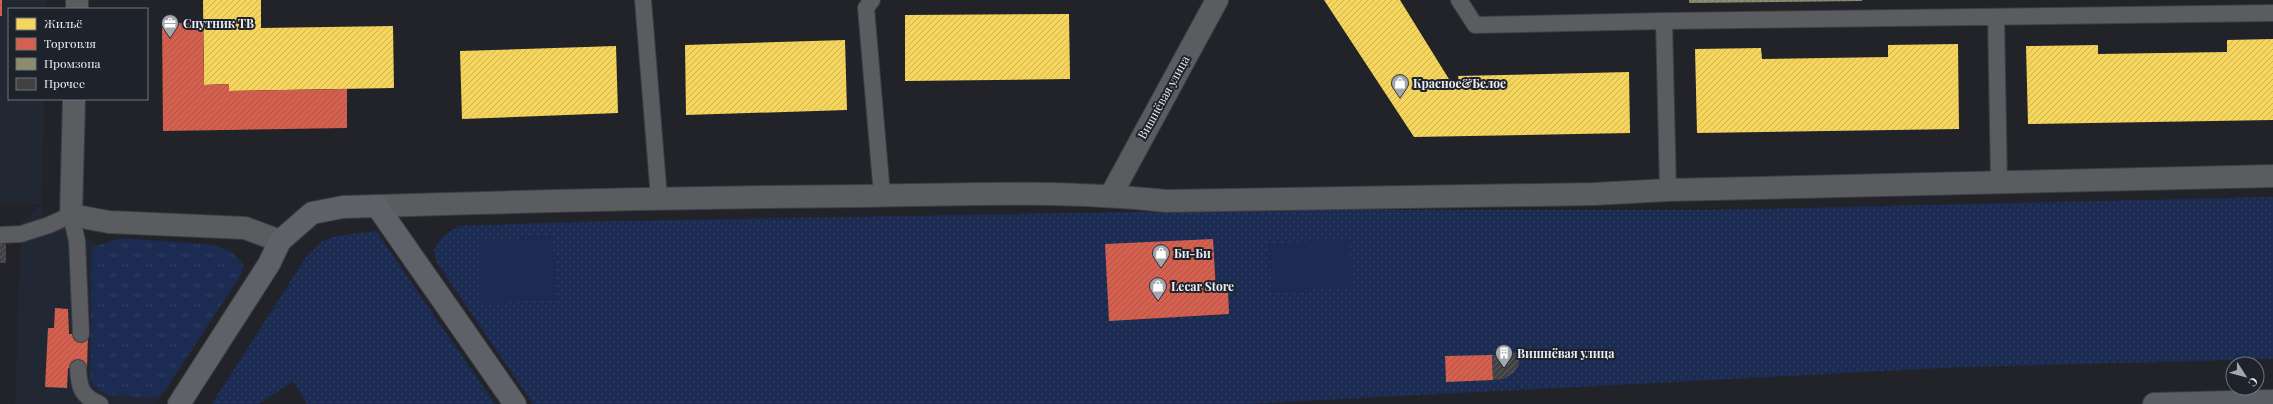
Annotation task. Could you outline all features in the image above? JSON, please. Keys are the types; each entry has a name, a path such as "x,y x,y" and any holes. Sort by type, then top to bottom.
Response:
{"main road":[{"path":"179,404 269,264 280,241 312,213 343,207 377,206 515,404"},
{"path":"2154,404 2273,401"}],"street":[{"name":"Вишнёвая улица","path":"1111,195 1217,0"},
{"path":"74,100 71,215 109,222 245,228 280,241"},
{"path":"377,206 659,198 882,195 1111,195 1166,201 1594,194 1668,190 2273,176"}],"lane":[{"path":"643,0 659,198"},
{"path":"872,0 866,8 882,195"},
{"path":"1459,0 1475,25 1996,17 2197,7 2273,13"},
{"path":"1996,17 1999,182"},
{"path":"1664,21 1668,190"},
{"path":"0,235 21,234 49,225 71,215 77,241 81,334"},
{"path":"78,368 79,386 87,397 100,404"}],"shaded area":[{"path":"0,0 46,0 46,8 8,8 8,100 44,100 42,214 99,245 92,250 89,368 153,398 165,391 156,404 15,404 21,223 41,204 0,204"}],"green space":[{"path":"2273,197 2273,359 2265,359 2265,356 2225,356 2225,360 1962,367 1248,404 533,404 437,263 434,250 443,236 459,226 572,222 1243,210 1713,210"},
{"path":"376,231 495,404 307,404 293,381 259,404 212,404 306,257 323,241 337,236"},
{"path":"553,236 557,299 482,303 479,241"},
{"path":"122,238 214,245 230,251 243,263 242,273 165,391 153,398 107,395 97,388 90,379 92,249 99,245"},
{"path":"1349,240 1351,288 1271,292 1269,244"}],"building: Жильё":[{"path":"203,0 261,0 261,28 393,26 394,88 229,91 229,84 204,85"},
{"path":"1324,0 1400,0 1452,84 1459,83 1458,76 1629,72 1630,133 1414,137"},
{"path":"1069,14 1070,79 905,81 905,15"},
{"path":"2273,39 2273,120 2028,124 2026,46 2098,45 2098,54 2227,52 2227,40"},
{"path":"845,40 847,110 686,115 685,45"},
{"path":"1958,44 1959,129 1697,133 1695,49 1761,48 1762,59 1888,57 1888,45"},
{"path":"616,46 618,113 462,119 460,51"}],"building: Торговля":[{"path":"0,0 2,0 2,16 0,16"},
{"path":"162,23 203,23 204,85 229,84 229,91 347,89 347,128 163,131"},
{"name":"Би-Би","path":"1213,239 1216,291 1228,291 1229,314 1109,321 1105,244"},
{"path":"55,308 68,309 69,334 88,335 87,368 68,368 67,388 45,387 48,328 54,328"},
{"path":"1492,355 1493,380 1446,382 1445,356"}],"building: Промзона":[{"path":"1689,0 1862,0 1862,1 1689,3"}],"building: Прочее":[{"path":"0,242 6,242 6,263 0,263"},
{"name":"Вишнёвая улица","path":"1520,352 1519,364 1514,373 1503,379 1493,380 1492,355"}],"place":[{"name":"Спутник ТВ","path":"170,38"},
{"name":"Красное&Белое","path":"1400,98"},
{"name":"Би-Би","path":"1161,268"},
{"name":"Lecar Store","path":"1158,301"},
{"name":"Вишнёвая улица","path":"1504,368"}]}
